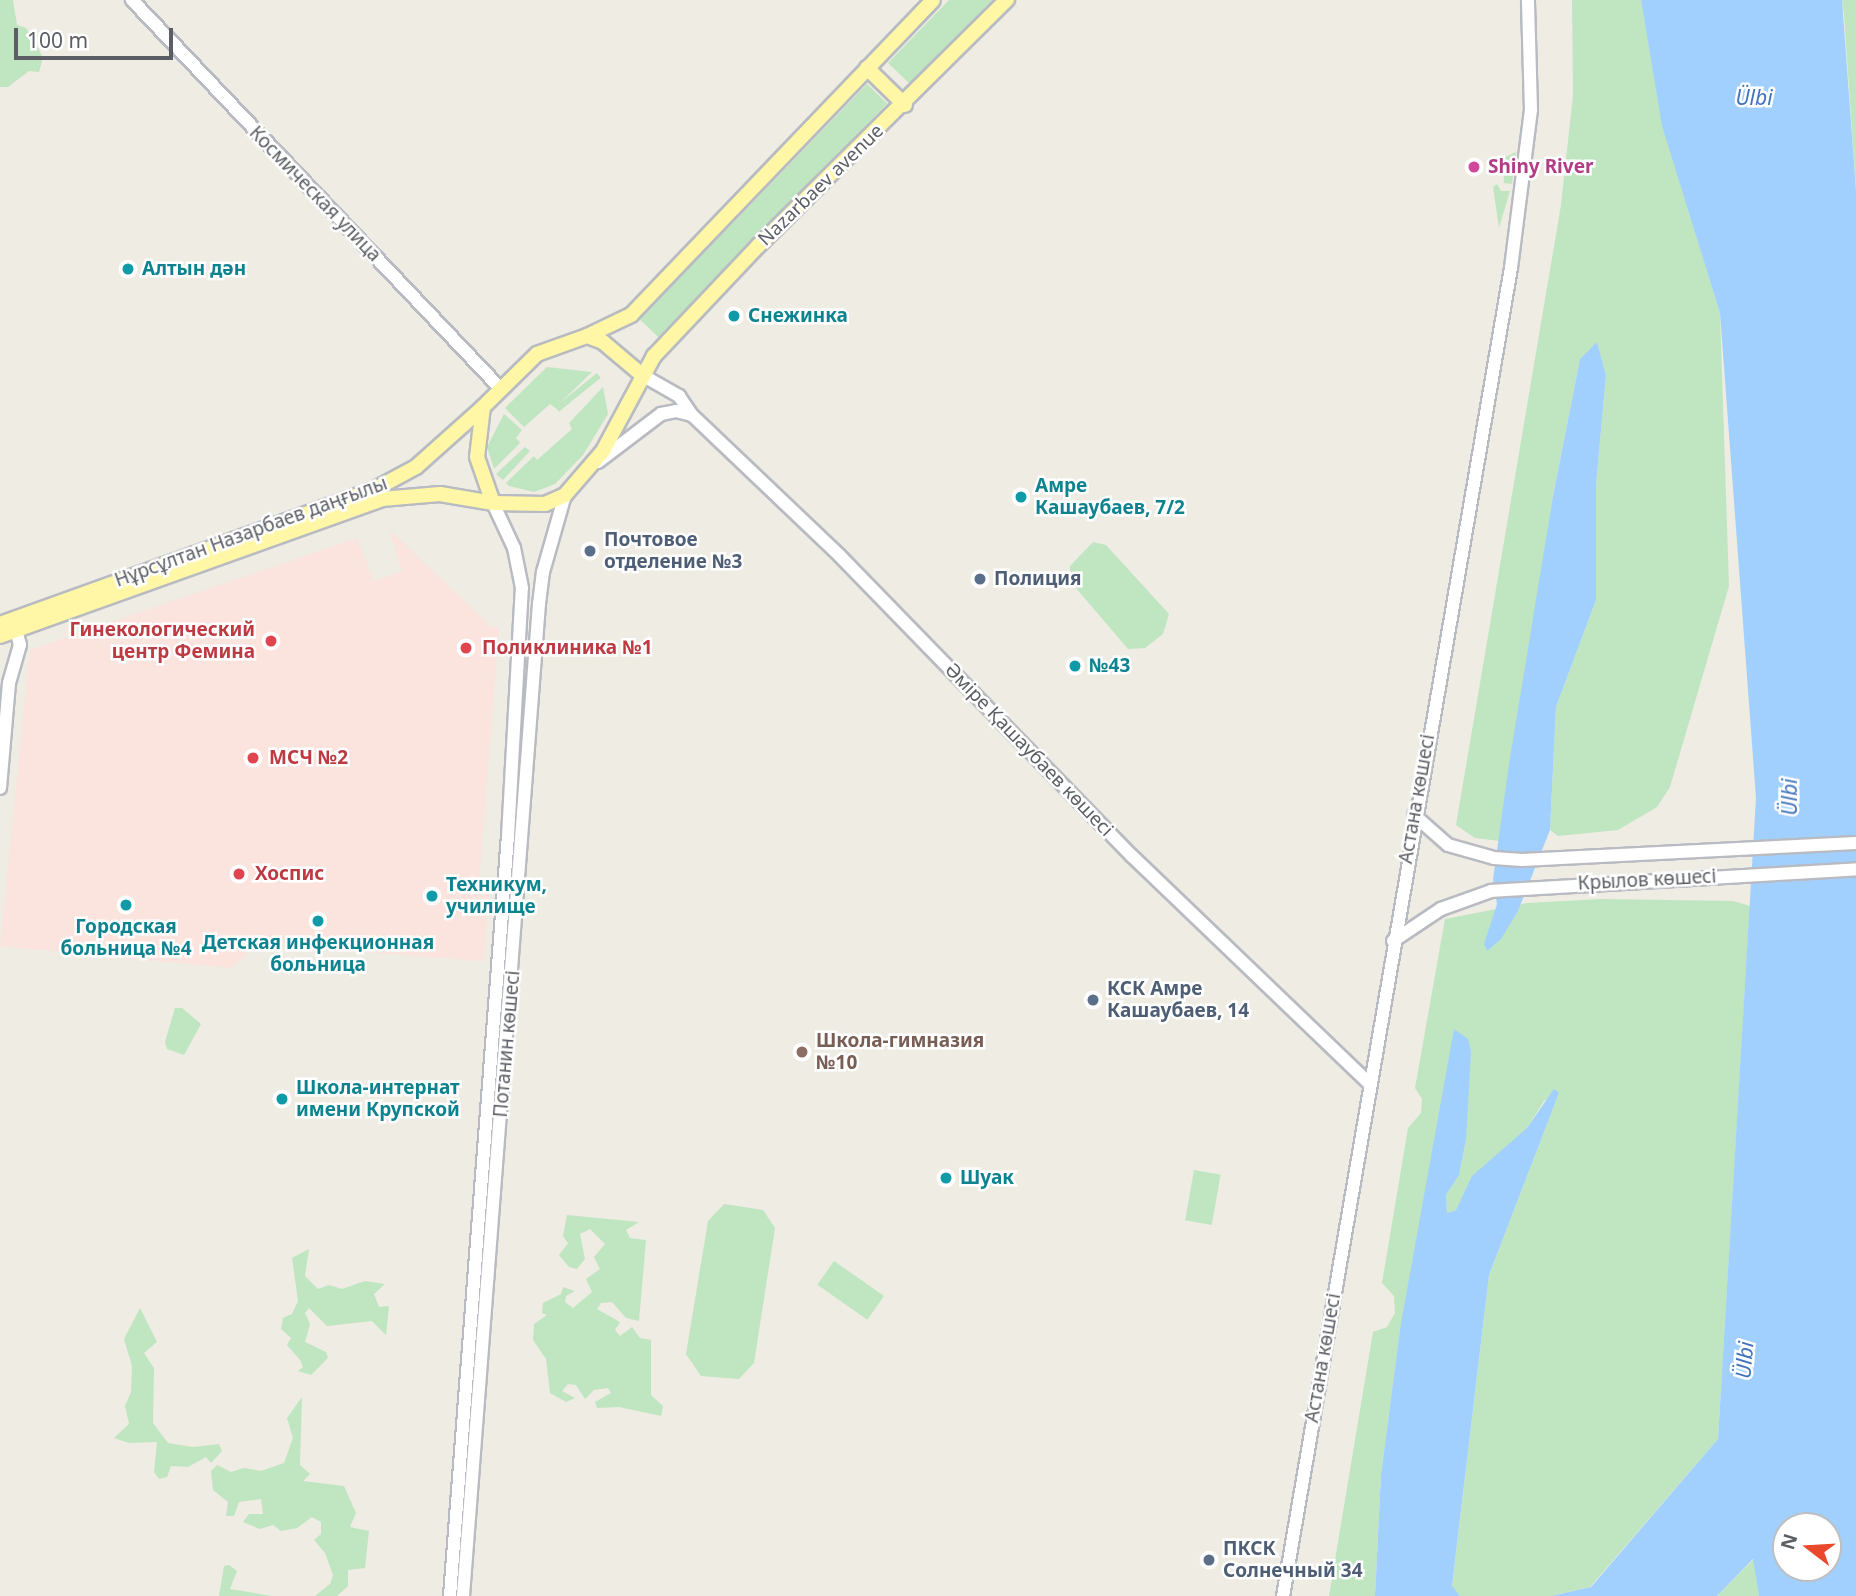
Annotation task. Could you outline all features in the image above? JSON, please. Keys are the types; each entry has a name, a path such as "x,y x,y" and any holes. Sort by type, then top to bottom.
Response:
{"main road":[{"name":"Космическая улица","path":"132,0 500,388"},
{"path":"587,336 631,315 933,0"},
{"name":"Nazarbaev avenue","path":"642,375 759,245 905,105 1007,0"},
{"name":"Астана көшесі","path":"1283,1596 1414,815 1511,268 1531,110 1528,0"},
{"path":"867,68 905,105"},
{"name":"Нұрсұлтан Назарбаев даңғылы","path":"0,632 377,488 416,467 537,354 587,336"},
{"path":"565,495 591,467 626,415 642,375 612,348 587,336"},
{"name":"Әміре Қашаубаев көшесі","path":"642,375 679,396 692,415 840,556 1132,856 1369,1083"},
{"path":"483,407 477,457 493,503"},
{"path":"591,467 660,414 676,411 692,415"},
{"name":"Нұрсұлтан Назарбаев даңғылы","path":"0,632 16,630 382,499 440,495 493,503 545,504 565,495"},
{"name":"Потанин көшесі","path":"463,1596 539,604 543,572 565,495"},
{"name":"Потанин көшесі","path":"450,1596 507,849 522,587 514,548 493,503"},
{"path":"0,788 9,683 20,645 16,630"},
{"name":"Крылов көшесі","path":"1414,815 1448,845 1493,858 1522,860 1856,842"},
{"name":"Крылов көшесі","path":"1393,941 1441,908 1491,891 1524,886 1856,869"}],"shaded area":[{"name":"МСЧ №2","path":"389,529 491,627 499,628 479,883 490,887 483,961 258,944 231,968 0,946 30,650 357,538 374,581 402,571"}],"green space":[{"path":"0,0 13,0 17,25 26,28 43,57 39,72 29,71 8,87 0,87"},
{"path":"949,0 993,0 911,85 888,63"},
{"path":"1572,0 1641,0 1663,126 1720,313 1729,586 1670,787 1657,807 1618,830 1558,836 1550,830 1556,707 1596,600 1596,485 1606,375 1597,343 1580,359 1553,496 1500,841 1475,838 1456,825 1561,205 1573,95"},
{"path":"1842,0 1856,0 1856,190 1844,15"},
{"path":"867,84 887,103 660,339 640,319"},
{"path":"1516,152 1512,184 1504,183 1503,158"},
{"path":"1497,184 1501,191 1510,191 1499,228 1493,187"},
{"path":"547,367 592,372 555,408 550,404 524,427 505,408"},
{"path":"597,373 601,378 559,412 555,407"},
{"path":"603,387 608,414 583,455 555,484 534,492 509,486 506,483 534,456 537,460 572,429 569,423"},
{"path":"504,414 522,430 516,438 520,443 494,469 487,447"},
{"path":"525,447 530,451 503,480 496,474"},
{"path":"1093,542 1106,545 1169,614 1163,634 1145,648 1128,649 1070,581 1070,566"},
{"path":"1601,899 1733,901 1750,906 1718,1439 1590,1587 1551,1596 1460,1596 1452,1587 1489,1275 1559,1093 1544,1101 1527,1128 1473,1176 1456,1210 1447,1213 1446,1195 1459,1175 1466,1140 1466,1098 1400,1329 1381,1475 1375,1596 1329,1596 1373,1332 1387,1327 1395,1313 1394,1296 1382,1283 1408,1128 1421,1113 1422,1099 1415,1088 1445,919 1527,903"},
{"path":"175,1008 182,1008 201,1024 184,1055 167,1049 165,1042"},
{"path":"1194,1170 1221,1175 1212,1225 1185,1220"},
{"path":"724,1204 763,1210 775,1228 754,1363 739,1379 701,1376 686,1354 708,1221"},
{"path":"567,1215 639,1222 626,1230 630,1238 646,1240 639,1321 626,1318 612,1302 601,1303 597,1309 620,1322 615,1330 620,1336 632,1327 640,1338 651,1340 651,1395 663,1406 661,1416 619,1407 597,1408 595,1402 611,1393 608,1388 594,1390 585,1399 576,1385 568,1384 562,1391 575,1398 566,1402 550,1393 546,1359 533,1340 534,1324 547,1315 542,1313 543,1303 561,1294 563,1287 575,1291 566,1296 565,1302 573,1308 592,1292 586,1279 600,1269 594,1257 605,1244 590,1229 580,1234 585,1259 577,1269 569,1267 559,1255 568,1243 563,1236"},
{"path":"309,1249 305,1276 318,1289 329,1285 342,1289 365,1281 385,1284 374,1294 379,1307 389,1306 386,1335 372,1321 327,1326 309,1308 305,1313 310,1324 305,1342 326,1352 328,1358 311,1375 298,1371 303,1367 287,1345 291,1338 281,1329 283,1318 292,1314 298,1301 292,1258"},
{"path":"834,1261 884,1296 867,1320 817,1285"},
{"path":"140,1308 157,1342 144,1353 154,1368 153,1423 168,1443 193,1447 219,1444 222,1451 211,1463 206,1457 188,1467 171,1466 167,1477 159,1479 154,1472 157,1442 129,1443 114,1438 129,1424 125,1406 131,1392 132,1366 124,1339"},
{"path":"302,1397 300,1465 310,1474 303,1481 344,1486 356,1513 350,1527 369,1531 365,1568 348,1570 348,1586 337,1596 315,1596 330,1584 333,1575 325,1553 314,1540 321,1534 321,1522 312,1517 297,1528 281,1531 273,1525 260,1529 243,1522 249,1514 263,1514 261,1499 239,1502 234,1516 226,1516 228,1502 213,1490 211,1471 217,1465 231,1472 244,1468 261,1471 284,1463 293,1438 287,1418"},
{"path":"1754,1559 1759,1596 1717,1596"},
{"path":"229,1565 237,1571 230,1589 272,1596 219,1596 224,1566"}],"water":[{"name":"Ülbi","path":"1641,0 1842,0 1856,191 1856,1596 1759,1596 1753,1559 1717,1596 1551,1596 1591,1587 1718,1439 1756,798 1720,313 1662,126"},
{"path":"1597,342 1606,375 1596,485 1596,600 1556,707 1550,830 1518,911 1501,939 1487,951 1484,944 1497,904 1493,879 1509,764 1553,496 1580,359"},
{"path":"1454,1029 1468,1039 1471,1052 1466,1140 1459,1175 1446,1195 1447,1213 1456,1210 1472,1176 1527,1128 1554,1089 1559,1093 1489,1275 1452,1586 1460,1596 1375,1596 1381,1475 1400,1329"}],"place":[{"name":"Shiny River","path":"1474,167"},
{"name":"Алтын дән","path":"128,269"},
{"name":"Снежинка","path":"734,316"},
{"name":"Амре Кашаубаев, 7/2","path":"1021,497"},
{"name":"Почтовое отделение №3","path":"590,551"},
{"name":"Полиция","path":"980,579"},
{"name":"Гинекологический центр Фемина","path":"271,641"},
{"name":"Поликлиника №1","path":"466,648"},
{"name":"№43","path":"1075,666"},
{"name":"МСЧ №2","path":"253,758"},
{"name":"Хоспис","path":"239,874"},
{"name":"Техникум, училище","path":"432,896"},
{"name":"Городская больница №4","path":"126,905"},
{"name":"Детская инфекционная больница","path":"318,921"},
{"name":"КСК Амре Кашаубаев, 14","path":"1093,1000"},
{"name":"Школа-гимназия №10","path":"802,1052"},
{"name":"Школа-интернат имени Крупской","path":"282,1099"},
{"name":"Шуак","path":"946,1178"},
{"name":"ПКСК Солнечный 34","path":"1209,1560"}]}
